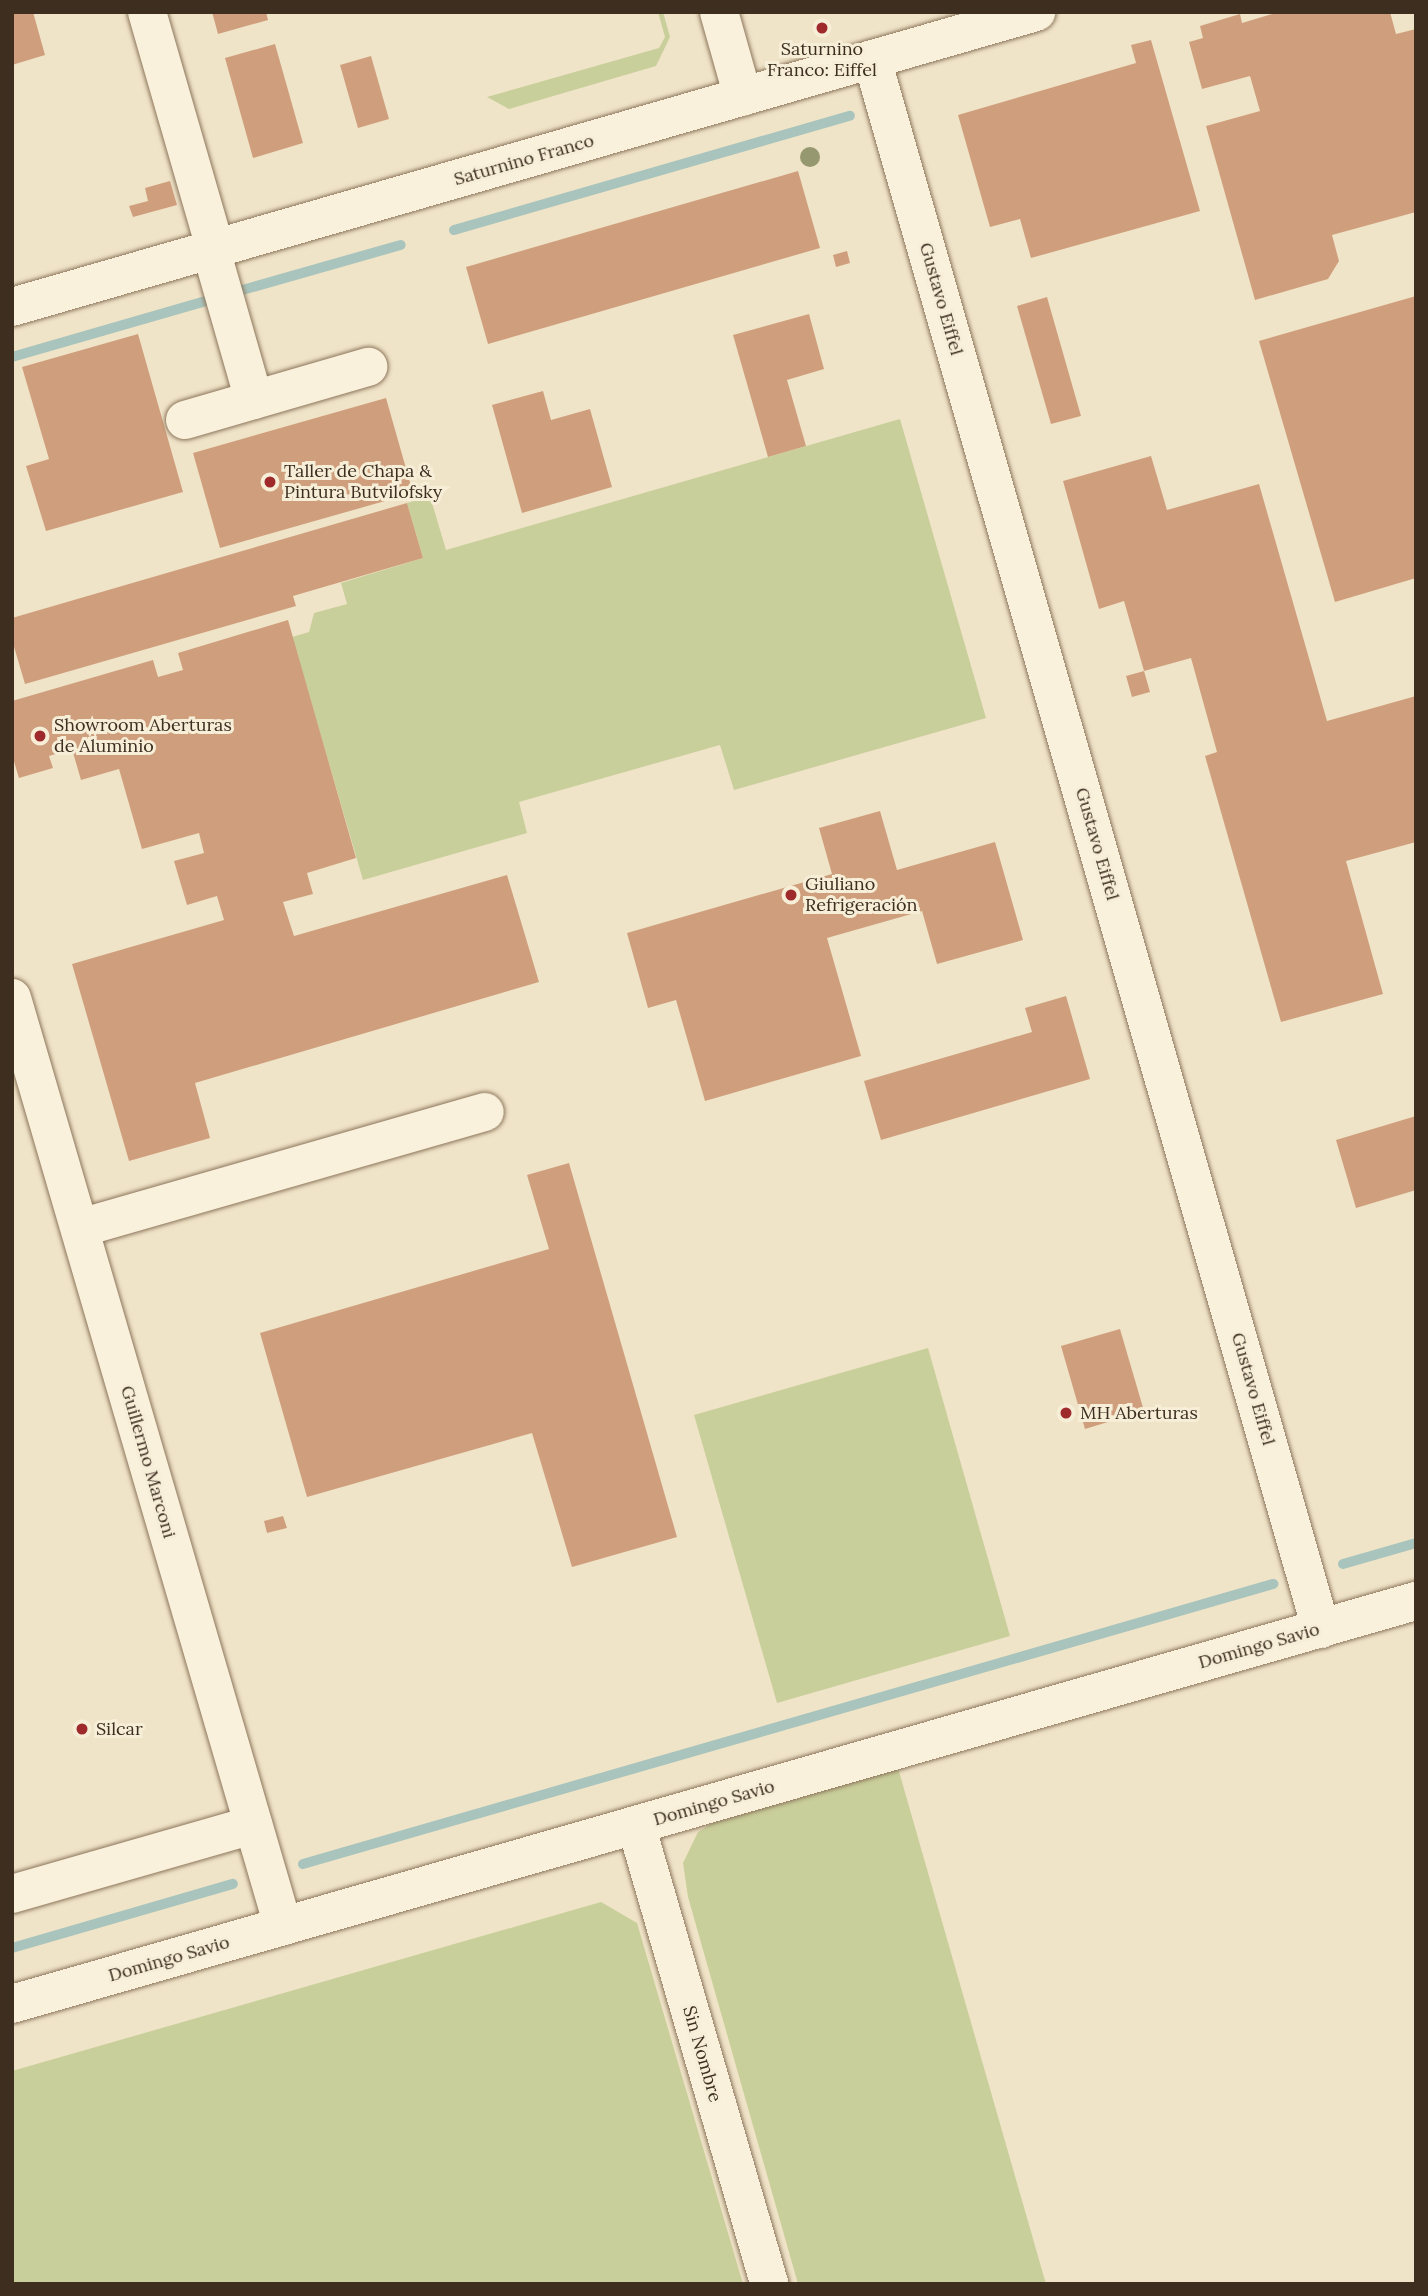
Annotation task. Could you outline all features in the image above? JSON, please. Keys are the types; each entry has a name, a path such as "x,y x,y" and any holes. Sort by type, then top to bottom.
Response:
{"street":[{"path":"147,12 254,400"},
{"path":"719,12 743,97"},
{"name":"Saturnino Franco","path":"12,307 1036,12"},
{"name":"Gustavo Eiffel","path":"872,59 1321,1629"},
{"path":"185,420 369,367"},
{"name":"Guillermo Marconi","path":"12,998 283,1926"},
{"path":"79,1228 485,1112"},
{"name":"Domingo Savio","path":"12,2004 1416,1601"},
{"path":"12,1894 253,1825"},
{"name":"Sin Nombre","path":"636,1825 769,2284"}],"green space":[{"path":"658,12 663,12 670,37 656,66 509,109 487,97 659,48 665,37"},
{"path":"900,419 986,718 734,790 720,745 519,802 527,833 363,880 292,637 309,632 314,613 347,604 341,583 423,558 407,503 430,496 446,550"},
{"path":"928,1348 1010,1636 777,1703 694,1415"},
{"path":"898,1768 1046,2284 798,2284 688,1897 683,1863 698,1832 714,1822"},
{"path":"601,1902 637,1923 743,2284 12,2284 12,2071"}],"building":[{"path":"12,12 33,12 45,55 12,65"},
{"path":"212,12 266,12 268,20 218,34"},
{"path":"1279,12 1390,12 1396,34 1416,29 1416,212 1332,235 1339,261 1328,279 1255,300 1206,126 1260,111 1250,76 1202,89 1189,42 1203,38 1200,26 1240,14 1242,23"},
{"path":"1151,40 1200,211 1031,258 1020,219 990,227 958,115 1136,63 1131,45"},
{"path":"275,44 303,143 253,158 225,58"},
{"path":"371,56 389,119 358,128 340,65"},
{"path":"798,171 820,248 488,344 466,267"},
{"path":"170,181 177,205 133,217 129,206 148,201 145,188"},
{"path":"847,251 850,263 836,267 833,255"},
{"path":"1416,296 1416,578 1335,602 1259,341"},
{"path":"1047,297 1081,416 1051,424 1017,306"},
{"path":"809,314 824,369 787,380 806,446 768,457 733,335"},
{"path":"138,334 183,492 46,531 26,466 49,459 22,367"},
{"path":"543,391 551,420 590,409 612,487 522,513 492,405"},
{"name":"Taller de Chapa & Pintura Butvilofsky","path":"386,398 413,493 220,548 193,453"},
{"path":"1151,456 1167,510 1259,484 1327,721 1416,696 1416,842 1346,861 1383,994 1281,1022 1205,756 1217,752 1191,658 1144,671 1124,601 1099,609 1063,481"},
{"path":"407,503 423,558 293,596 296,606 25,684 12,640 12,618"},
{"path":"288,620 356,858 307,873 313,894 283,902 294,936 507,875 539,982 195,1083 210,1138 129,1161 72,964 224,920 217,896 187,905 174,861 204,853 199,833 142,849 119,769 81,780 72,749 49,756 53,768 19,778 12,755 12,701 153,660 158,677 183,670 178,653"},
{"path":"1144,671 1150,692 1132,697 1126,676"},
{"path":"880,811 897,870 995,842 1023,940 937,964 922,911 827,938 861,1056 705,1101 676,1000 648,1008 627,933 832,874 819,828"},
{"path":"1066,996 1090,1079 881,1140 864,1081 1032,1032 1025,1008"},
{"path":"1416,1116 1416,1190 1356,1208 1336,1140"},
{"path":"569,1163 677,1537 572,1567 532,1433 307,1497 260,1333 549,1249 527,1175"},
{"path":"1120,1329 1144,1411 1085,1429 1061,1346"},
{"path":"283,1516 287,1528 267,1533 264,1521"}],"waterway":[{"path":"454,230 850,116"},
{"path":"239,291 401,245"},
{"path":"12,357 209,300"},
{"path":"1343,1564 1416,1543"},
{"path":"303,1864 1273,1584"},
{"path":"12,1948 233,1884"}],"place":[{"name":"Saturnino Franco: Eiffel","path":"822,28"},
{"name":"Taller de Chapa & Pintura Butvilofsky","path":"270,482"},
{"name":"Showroom Aberturas de Aluminio","path":"40,736"},
{"name":"Giuliano Refrigeración","path":"791,895"},
{"name":"MH Aberturas","path":"1066,1413"},
{"name":"Silcar","path":"82,1729"}]}
